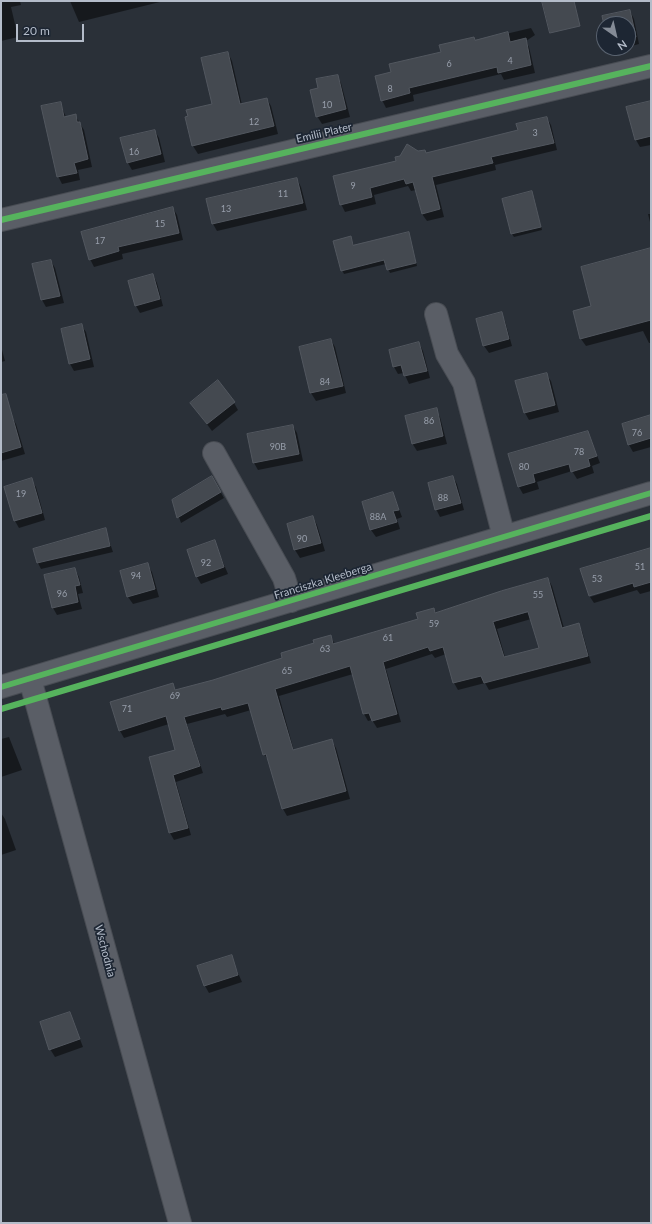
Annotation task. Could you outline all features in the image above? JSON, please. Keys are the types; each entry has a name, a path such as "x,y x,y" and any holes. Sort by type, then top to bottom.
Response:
{"street":[{"name":"Emilii Plater","path":"1,220 651,66"},
{"path":"436,314 447,354 464,383 504,537"},
{"path":"214,453 284,578 291,601"},
{"name":"Franciszka Kleeberga","path":"2,683 30,679 651,493"},
{"name":"Wschodnia","path":"30,679 180,1223"}],"building":[{"path":"542,1 574,1 580,26 550,33"},
{"path":"630,10 631,16 602,16"},
{"path":"508,32 510,42 526,38 531,65 498,73 497,67 409,88 410,93 381,101 375,76 391,72 389,64 441,52 439,45 474,37 475,40"},
{"path":"228,52 240,104 267,98 274,126 192,146 185,117 188,116 186,110 212,104 201,58"},
{"path":"338,75 346,109 316,117 310,90 318,88 316,79"},
{"path":"651,101 651,136 635,140 626,107"},
{"path":"61,102 64,117 76,114 77,122 80,122 88,159 74,163 77,173 57,177 41,106"},
{"path":"547,117 554,143 491,157 493,163 432,177 440,209 422,214 413,182 406,184 404,179 370,188 372,197 340,205 333,176 396,161 395,157 400,156 407,144 418,151 425,150 426,153 518,130 516,124"},
{"path":"155,130 161,154 127,163 120,138"},
{"path":"297,178 303,203 212,224 206,199"},
{"path":"532,191 541,227 511,234 502,199"},
{"path":"173,207 179,233 118,247 119,251 89,260 81,232"},
{"path":"409,232 416,263 387,270 384,260 341,271 333,241 351,236 353,245"},
{"path":"651,248 651,320 580,339 573,311 591,306 581,267"},
{"path":"51,260 60,296 41,300 32,264"},
{"path":"153,274 160,299 135,306 128,281"},
{"path":"502,312 509,339 483,346 476,319"},
{"path":"82,324 90,359 69,364 61,329"},
{"path":"331,339 343,386 310,393 299,347"},
{"path":"419,342 427,371 404,376 401,365 393,367 389,350"},
{"path":"547,373 555,405 524,413 515,381"},
{"path":"218,380 235,402 207,424 190,403"},
{"path":"6,394 21,447 1,453 1,395"},
{"path":"437,408 443,436 412,444 405,416"},
{"path":"651,415 651,438 628,445 622,424"},
{"path":"293,425 299,454 253,463 247,434"},
{"path":"588,431 597,456 588,459 590,466 571,472 569,464 533,474 535,482 518,487 508,454"},
{"path":"212,476 221,492 177,518 172,500"},
{"path":"453,476 461,503 435,510 428,483"},
{"path":"32,478 42,513 14,521 4,487"},
{"path":"393,492 399,510 393,511 397,522 370,530 362,502"},
{"path":"313,516 321,543 294,550 287,524"},
{"path":"106,528 110,546 37,563 33,549"},
{"path":"215,540 224,567 196,577 187,550"},
{"path":"651,548 651,582 634,587 633,583 589,596 580,569"},
{"path":"148,563 155,589 127,597 120,571"},
{"path":"75,568 80,585 75,586 78,602 52,608 44,575"},
{"path":"548,578 562,628 579,623 588,656 484,683 481,676 453,683 443,647 430,651 428,647 383,662 397,714 372,721 369,713 363,714 350,666 275,689 293,750 332,739 346,791 282,809 266,754 263,755 248,703 222,710 221,707 184,717 200,766 173,775 188,828 169,833 149,757 175,750 166,716 119,731 110,702 173,683 175,690 213,680 282,658 281,653 314,643 313,640 331,635 333,644 418,619 416,613 434,608 435,613 501,591","holes":["528,612 539,648 504,657 493,622"]},
{"path":"232,955 238,975 204,986 197,966"},
{"path":"70,1012 80,1039 49,1050 40,1022"}],"cycle path":[{"path":"1,220 651,66"},
{"path":"1,687 651,493"},
{"path":"1,709 651,516"}]}
